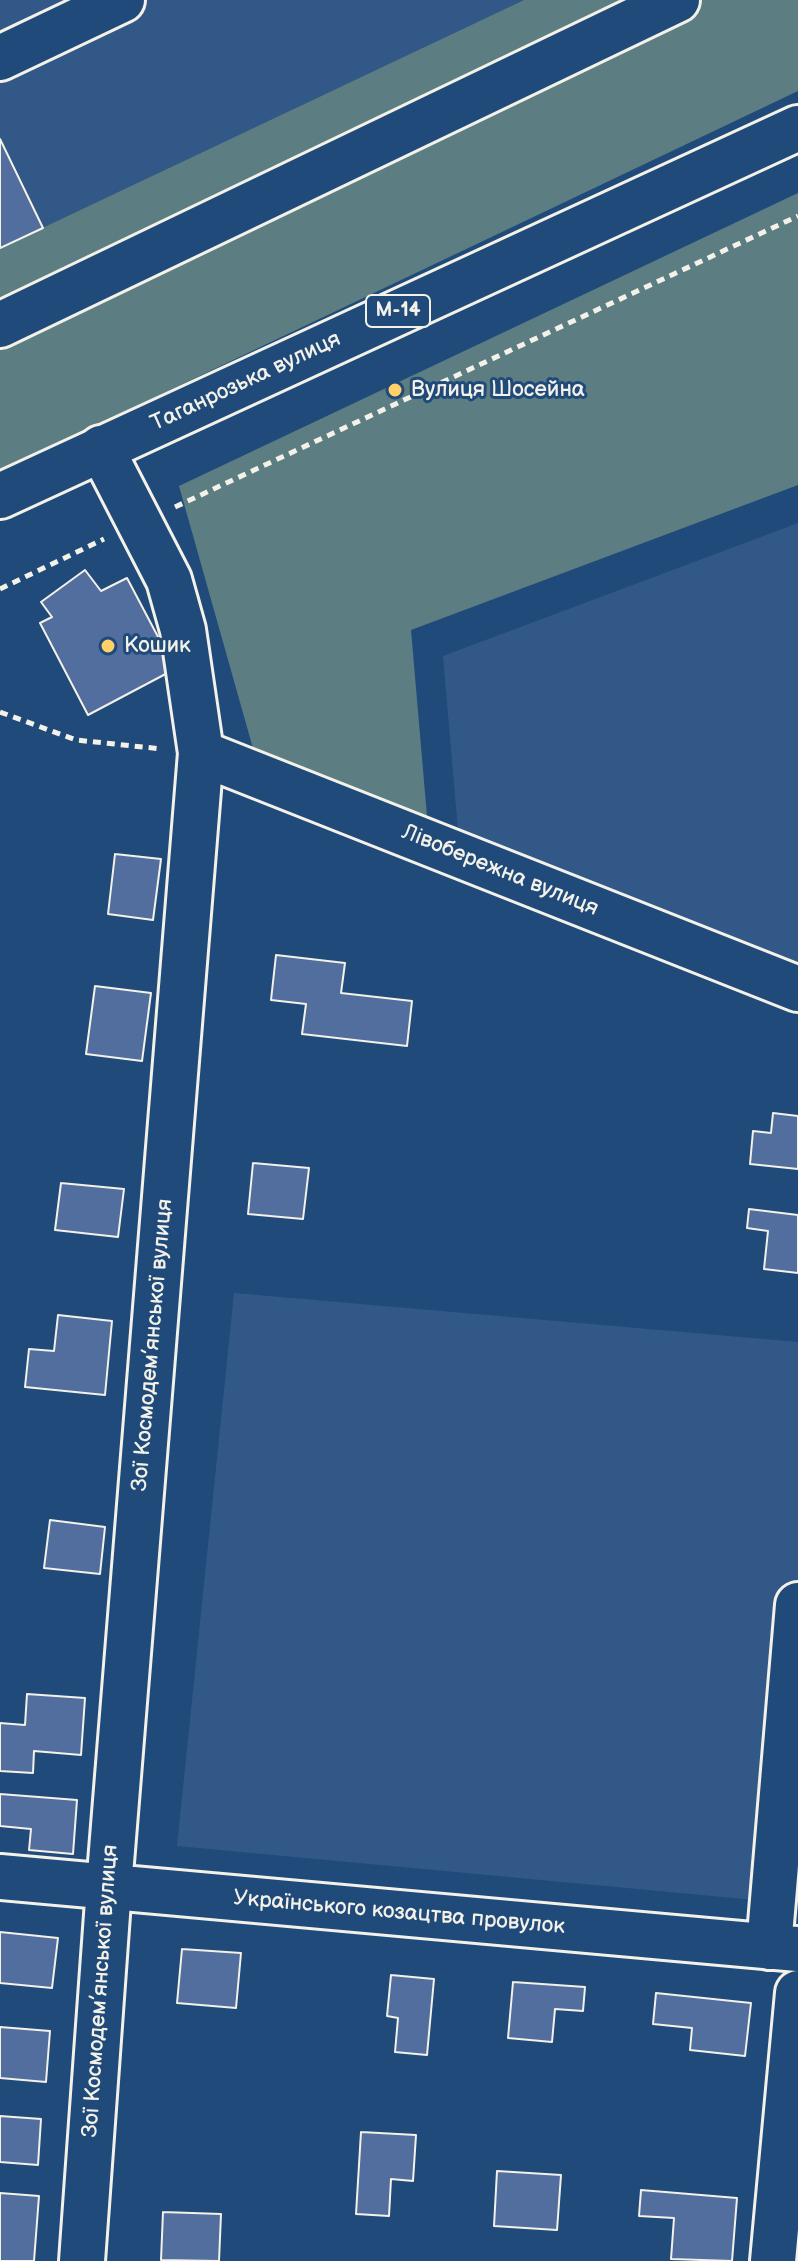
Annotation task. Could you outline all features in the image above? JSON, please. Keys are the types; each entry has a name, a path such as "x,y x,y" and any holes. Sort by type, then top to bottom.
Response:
{"main road":[{"path":"0,58 122,0"},
{"path":"0,325 677,0"},
{"name":"Таганрозька вулиця","path":"0,496 798,128"},
{"name":"Зої Космодем’янської вулиця","path":"82,2261 109,1887 201,753 183,630 169,580 101,448"},
{"name":"Лівобережна вулиця","path":"201,753 798,989"},
{"path":"784,1948 798,1605"},
{"name":"Українського козацтва провулок","path":"0,1877 784,1948"},
{"path":"773,2261 798,1993"}],"path":[{"path":"0,589 798,216"},
{"path":"0,712 76,740 201,753"}],"shaded area":[{"path":"0,0 524,0 0,248"},
{"path":"798,523 798,978 459,842 443,656"},
{"path":"234,1293 798,1342 798,1904 177,1846"}],"green space":[{"path":"524,0 798,0 798,91 0,471 0,248"},
{"path":"798,193 798,485 411,630 428,828 256,759 179,486"}],"building":[{"path":"0,139 43,228 0,248"},
{"path":"85,570 101,591 127,578 175,669 88,715 40,623 52,617 41,602"},
{"path":"115,854 161,859 153,920 108,914"},
{"path":"276,955 345,963 341,993 412,1001 407,1046 302,1034 306,1004 271,1000"},
{"path":"95,986 151,993 142,1061 86,1054"},
{"path":"773,1113 798,1116 798,1169 750,1164 753,1131 771,1133"},
{"path":"253,1163 309,1168 303,1219 248,1214"},
{"path":"61,1183 124,1189 118,1237 55,1230"},
{"path":"749,1209 798,1215 798,1273 764,1269 768,1231 747,1228"},
{"path":"58,1315 112,1321 105,1395 25,1387 29,1349 54,1351"},
{"path":"50,1520 105,1527 100,1574 44,1568"},
{"path":"27,1694 85,1698 81,1755 34,1751 33,1773 0,1771 0,1723 25,1725"},
{"path":"0,1794 77,1800 73,1854 29,1850 31,1829 0,1826"},
{"path":"0,1932 58,1938 52,1988 0,1983"},
{"path":"182,1949 241,1953 236,2008 177,2003"},
{"path":"391,1975 434,1979 427,2055 395,2052 398,2018 387,2016"},
{"path":"513,1982 585,1987 583,2011 555,2009 552,2042 508,2038"},
{"path":"656,1993 751,2003 745,2056 690,2050 692,2028 653,2024"},
{"path":"0,2027 50,2031 46,2082 0,2078"},
{"path":"0,2116 41,2119 38,2165 0,2162"},
{"path":"361,2132 416,2135 413,2181 391,2179 389,2216 356,2214"},
{"path":"497,2171 561,2175 557,2230 494,2226"},
{"path":"641,2190 737,2198 732,2261 671,2259 674,2218 639,2216"},
{"path":"0,2193 39,2196 34,2261 0,2261"},
{"path":"163,2212 221,2214 219,2261 161,2260"}],"place":[{"name":"Вулиця Шосейна","path":"395,390"},
{"name":"Кошик","path":"108,646"}]}
